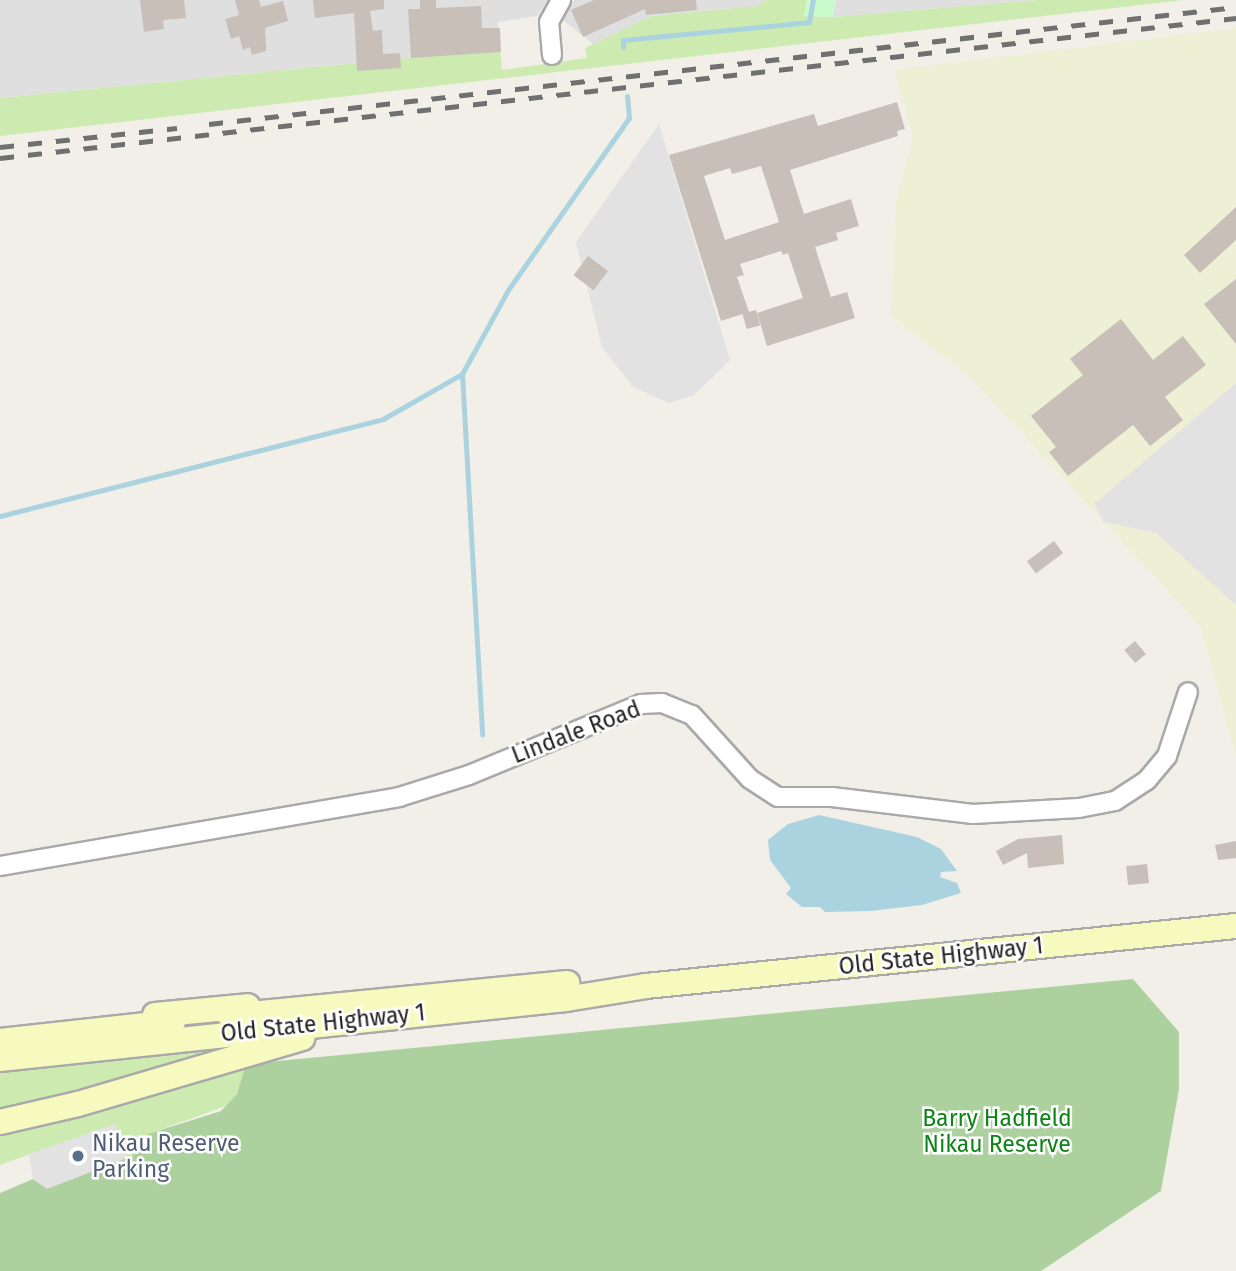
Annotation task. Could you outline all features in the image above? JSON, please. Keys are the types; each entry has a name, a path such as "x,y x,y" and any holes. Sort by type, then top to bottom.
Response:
{"main road":[{"name":"Old State Highway 1","path":"0,1059 419,1014 646,986 1236,926"},
{"name":"Old State Highway 1","path":"0,1041 381,998 557,983 646,986"},
{"path":"0,1031 317,999 381,998"},
{"path":"0,1122 78,1104 260,1048 419,1014"}],"street":[{"path":"552,55 549,22 561,0"},
{"name":"Lindale Road","path":"0,866 400,797 469,775 641,704 662,704 692,715 750,779 778,797 832,797 973,814 1079,808 1115,801 1147,780 1167,756 1188,692"}],"shaded area":[{"path":"0,0 548,0 537,16 498,22 500,49 0,98"},
{"path":"574,0 767,0 757,6 651,16 593,44 563,20"},
{"path":"836,0 1037,0 833,17"},
{"path":"659,124 730,360 694,395 669,403 633,387 602,347 576,242"},
{"path":"1236,383 1236,605 1156,533 1104,522 1094,504"},
{"name":"Nikau Reserve Parking","path":"115,1124 127,1158 47,1189 33,1179 29,1154"}],"green space":[{"path":"767,0 807,0 804,16 833,17 1037,0 1184,0 0,136 0,98 500,49 502,70 587,58 585,48 651,16 757,6"},
{"path":"807,0 836,0 833,17 804,16"},
{"path":"1236,28 1236,757 1201,627 969,376 891,316 896,201 913,136 894,70"},
{"name":"Barry Hadfield Nikau Reserve","path":"1133,979 1179,1032 1179,1089 1161,1191 1041,1271 0,1271 0,1193 33,1179 47,1188 138,1153 148,1134 221,1111 237,1094 246,1064"},
{"path":"239,1042 239,1048 0,1114 0,1071"},
{"path":"246,1064 240,1088 229,1105 148,1134 139,1153 127,1158 115,1124 0,1165 0,1131"}],"water":[{"path":"819,815 917,837 941,849 957,871 941,872 940,877 957,883 961,893 922,905 871,911 825,912 820,907 802,907 786,894 791,888 770,860 768,840 788,824"}],"building":[{"path":"140,0 184,0 186,18 163,20 164,29 144,32"},
{"path":"235,0 259,0 261,7 283,1 288,21 265,28 266,51 252,55 250,47 243,50 239,36 231,39 225,19 239,15"},
{"path":"313,0 384,0 384,9 370,11 373,31 382,30 383,54 400,53 401,68 357,71 354,13 315,18"},
{"path":"420,0 436,0 436,8 481,6 482,28 500,28 501,52 411,58 408,9 420,9"},
{"path":"594,0 696,0 697,10 646,15 645,9 583,37 571,10"},
{"path":"897,102 905,129 897,131 898,136 790,170 804,214 851,199 859,226 836,233 838,240 815,247 831,297 847,292 855,318 767,346 757,313 803,298 788,253 783,255 781,251 740,264 744,275 737,277 749,312 721,321 669,155 814,114 818,126","holes":["761,166 779,222 725,240 704,176 730,168 732,174"]},
{"path":"1236,207 1236,240 1200,273 1184,255"},
{"path":"588,256 608,271 594,290 574,275"},
{"path":"1236,279 1236,344 1204,304"},
{"path":"756,310 760,325 747,329 742,314"},
{"path":"1121,319 1153,360 1183,336 1206,365 1165,397 1183,420 1150,446 1133,425 1068,476 1049,452 1056,447 1031,416 1083,375 1070,359"},
{"path":"1054,541 1063,553 1036,573 1027,561"},
{"path":"1135,641 1146,654 1135,663 1124,650"},
{"path":"1062,835 1064,864 1028,868 1027,853 1003,865 996,851 1018,839"},
{"path":"1236,841 1236,858 1218,860 1215,845"},
{"path":"1147,864 1149,883 1128,885 1126,866"}],"waterway":[{"path":"623,47 623,40 809,22 813,0"},
{"path":"0,516 383,419 462,374 508,290 629,118 627,96"},
{"path":"462,374 482,734"}],"railway":[{"path":"209,124 1236,7"},
{"path":"0,158 1236,18"},
{"path":"0,147 177,128"}],"place":[{"name":"Nikau Reserve Parking","path":"78,1156"}]}
